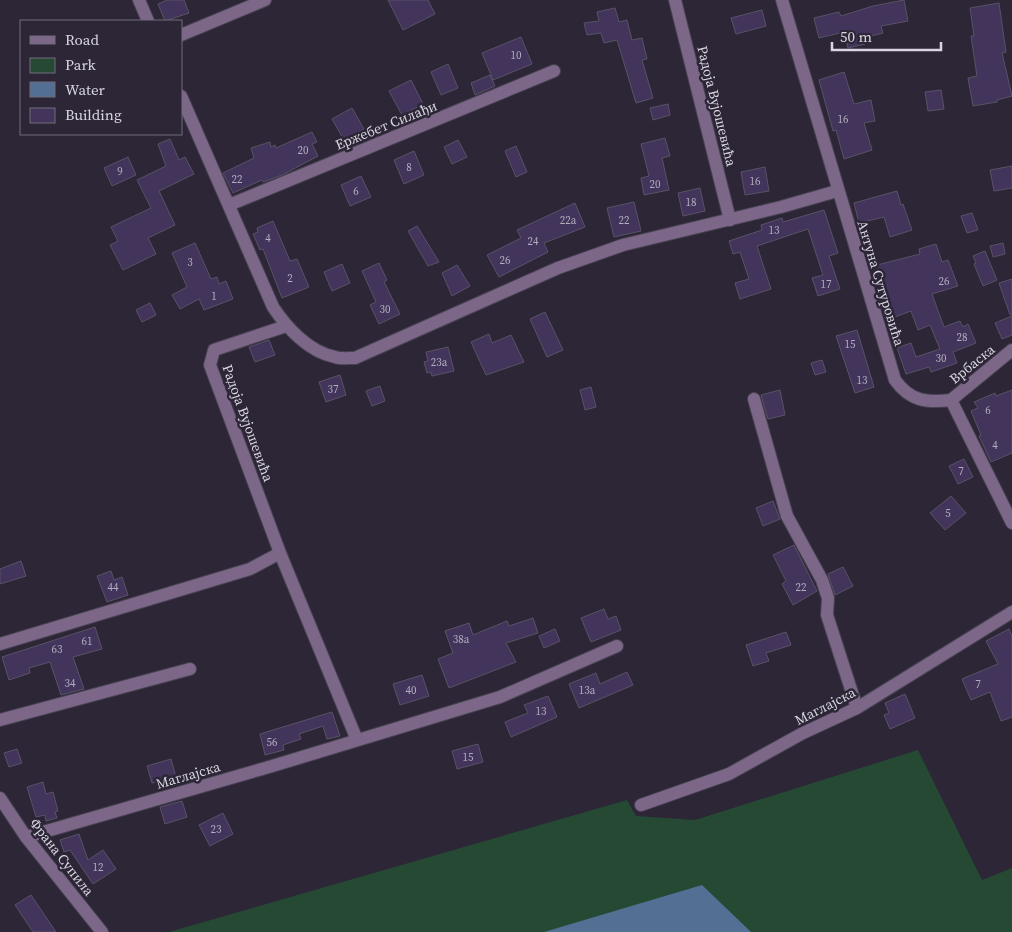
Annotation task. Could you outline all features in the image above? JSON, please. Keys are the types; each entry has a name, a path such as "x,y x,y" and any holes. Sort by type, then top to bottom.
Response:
{"street":[{"path":"139,0 148,20"},
{"path":"182,35 265,0"},
{"name":"Радоја Вујошевића","path":"674,0 730,220"},
{"name":"Антуна Сутуровића","path":"782,0 894,380 903,392 924,402 951,400"},
{"name":"Ержебет Силађи","path":"229,206 554,71"},
{"path":"182,98 273,306 286,326 314,348 335,358 355,358 558,268 623,245 730,220 837,191"},
{"name":"Радоја Вујошевића","path":"280,553 210,365 214,350 286,326"},
{"name":"Врбаска","path":"951,400 1012,350"},
{"path":"754,399 786,516 822,580 828,598 827,615 857,708"},
{"path":"951,400 1012,523"},
{"path":"0,644 250,569 280,553 357,740"},
{"name":"Маглајска","path":"641,805 729,774 803,733 857,708 1012,612"},
{"name":"Маглајска","path":"26,837 500,697 618,646"},
{"path":"0,720 190,669"},
{"name":"Франа Супила","path":"0,798 26,837 102,932"}],"green space":[{"path":"918,750 982,880 1012,868 1012,932 169,932 627,800 636,816 695,820"}],"water":[{"path":"702,885 751,932 544,932"}],"building":[{"path":"167,0 184,0 189,13 165,20 158,4"},
{"path":"388,0 428,0 435,14 403,30"},
{"path":"904,0 908,21 881,26 883,33 863,38 865,44 848,48 844,32 819,38 814,18 839,12 841,16 873,6"},
{"path":"999,3 1006,52 1002,53 1012,96 997,100 997,102 973,106 968,78 977,76 971,36 974,36 970,8"},
{"path":"615,8 619,22 627,20 632,40 642,38 647,59 642,60 653,98 636,103 617,40 604,43 601,33 587,35 584,23 599,21 597,12"},
{"path":"762,10 766,26 736,34 731,18"},
{"path":"521,37 532,64 493,80 482,53"},
{"path":"448,64 458,88 441,95 431,72"},
{"path":"844,72 854,104 871,100 875,121 864,123 872,150 844,159 836,130 833,131 819,80"},
{"path":"490,75 495,86 475,95 471,83"},
{"path":"411,80 423,104 402,115 389,91"},
{"path":"941,90 944,109 928,111 925,92"},
{"path":"668,104 670,115 653,120 650,108"},
{"path":"352,108 364,129 344,140 332,119"},
{"path":"312,132 317,142 312,144 318,156 282,175 263,182 262,180 233,193 223,173 254,158 251,148 270,142 271,147 275,145 276,148"},
{"path":"665,138 670,156 662,158 669,190 644,195 641,178 649,176 641,144"},
{"path":"170,139 179,160 185,157 194,174 159,191 175,225 148,238 156,254 123,270 110,245 118,241 111,227 151,208 137,180 166,166 158,144"},
{"path":"458,140 467,157 452,164 444,147"},
{"path":"516,146 527,172 516,177 505,151"},
{"path":"414,151 424,175 404,184 394,160"},
{"path":"128,157 136,175 112,186 104,168"},
{"path":"1012,166 1012,188 994,191 990,170"},
{"path":"765,167 769,191 745,195 741,172"},
{"path":"361,176 371,197 350,206 341,185"},
{"path":"700,188 705,211 683,216 678,193"},
{"path":"897,191 912,230 890,237 884,217 859,223 854,203"},
{"path":"634,202 641,231 614,237 607,208"},
{"path":"575,203 585,227 544,243 548,252 499,277 487,255 521,238 517,230"},
{"path":"824,210 838,253 829,256 840,289 818,296 812,278 823,275 808,229 757,246 771,289 740,299 735,283 749,279 740,252 733,254 729,241 762,230 761,225 782,218 783,222"},
{"path":"972,213 978,230 967,233 961,216"},
{"path":"273,221 290,261 297,259 309,287 282,298 263,249 260,250 253,234 258,232 257,228"},
{"path":"417,226 439,262 428,266 408,231"},
{"path":"195,243 211,279 217,277 219,284 226,281 233,299 204,310 199,299 180,309 172,295 187,287 172,253"},
{"path":"1003,243 1005,254 993,257 990,246"},
{"path":"936,244 942,262 948,260 958,286 932,294 944,327 960,321 963,327 968,324 976,343 953,352 957,363 931,372 929,367 906,374 897,348 911,343 916,357 940,349 930,325 918,330 911,311 892,318 873,266 920,254 919,249"},
{"path":"985,251 997,280 983,286 974,264 976,263 973,256"},
{"path":"379,263 387,280 384,282 400,314 379,324 370,305 376,302 362,271"},
{"path":"342,264 350,283 332,291 324,272"},
{"path":"457,265 470,286 452,296 442,273"},
{"path":"1012,279 1012,314 1010,315 999,283"},
{"path":"150,303 156,315 142,322 136,310"},
{"path":"545,312 563,350 547,357 530,319"},
{"path":"1012,316 1012,335 1002,339 995,323"},
{"path":"857,330 874,387 855,393 836,336"},
{"path":"489,334 492,343 511,335 524,362 486,375 471,342"},
{"path":"269,340 275,355 255,362 249,347"},
{"path":"448,347 454,371 432,376 431,372 427,373 424,362 428,361 426,352"},
{"path":"822,360 826,372 815,375 811,363"},
{"path":"340,375 346,395 326,402 319,382"},
{"path":"380,386 385,401 372,406 366,391"},
{"path":"591,387 596,407 585,410 580,390"},
{"path":"780,390 785,415 768,419 761,395"},
{"path":"1012,390 1012,453 991,462 979,436 981,435 971,411 978,408 974,402 995,393 996,396"},
{"path":"964,459 973,477 958,484 949,466"},
{"path":"951,496 966,513 945,530 930,513"},
{"path":"773,501 780,519 763,526 756,508"},
{"path":"794,545 817,591 793,605 782,584 786,581 773,555"},
{"path":"21,561 26,576 0,584 0,569"},
{"path":"843,567 853,586 835,595 828,574"},
{"path":"111,571 114,580 122,577 128,595 107,602 97,576"},
{"path":"604,609 608,619 616,616 621,630 591,642 581,618"},
{"path":"533,618 538,633 506,643 516,662 449,688 438,659 453,653 445,631 469,623 473,635 507,621 509,626"},
{"path":"95,627 102,649 73,657 84,689 61,695 50,662 29,668 30,673 9,680 2,657"},
{"path":"555,629 560,641 544,648 539,636"},
{"path":"1009,629 1012,636 1012,717 1001,721 990,692 971,700 962,679 998,664 986,641"},
{"path":"786,632 791,645 766,653 769,661 753,666 746,645"},
{"path":"627,672 633,685 579,708 569,684 596,673 600,684"},
{"path":"422,675 429,696 400,705 393,684"},
{"path":"905,694 915,718 890,729 884,715 889,713 885,703"},
{"path":"548,696 557,717 511,737 505,722 528,713 524,705"},
{"path":"332,712 340,736 327,739 323,726 299,734 301,739 283,745 284,750 265,755 260,734"},
{"path":"478,744 483,762 457,769 452,751"},
{"path":"17,749 22,763 9,767 4,753"},
{"path":"171,759 176,777 152,783 147,766"},
{"path":"43,782 46,794 53,792 58,811 55,812 57,818 46,821 45,815 36,817 27,787"},
{"path":"182,801 187,817 165,824 160,807"},
{"path":"223,813 233,834 210,846 199,825"},
{"path":"79,834 88,860 103,850 116,869 93,884 70,850 64,852 60,840"},
{"path":"31,895 56,932 33,932 15,905"}]}
